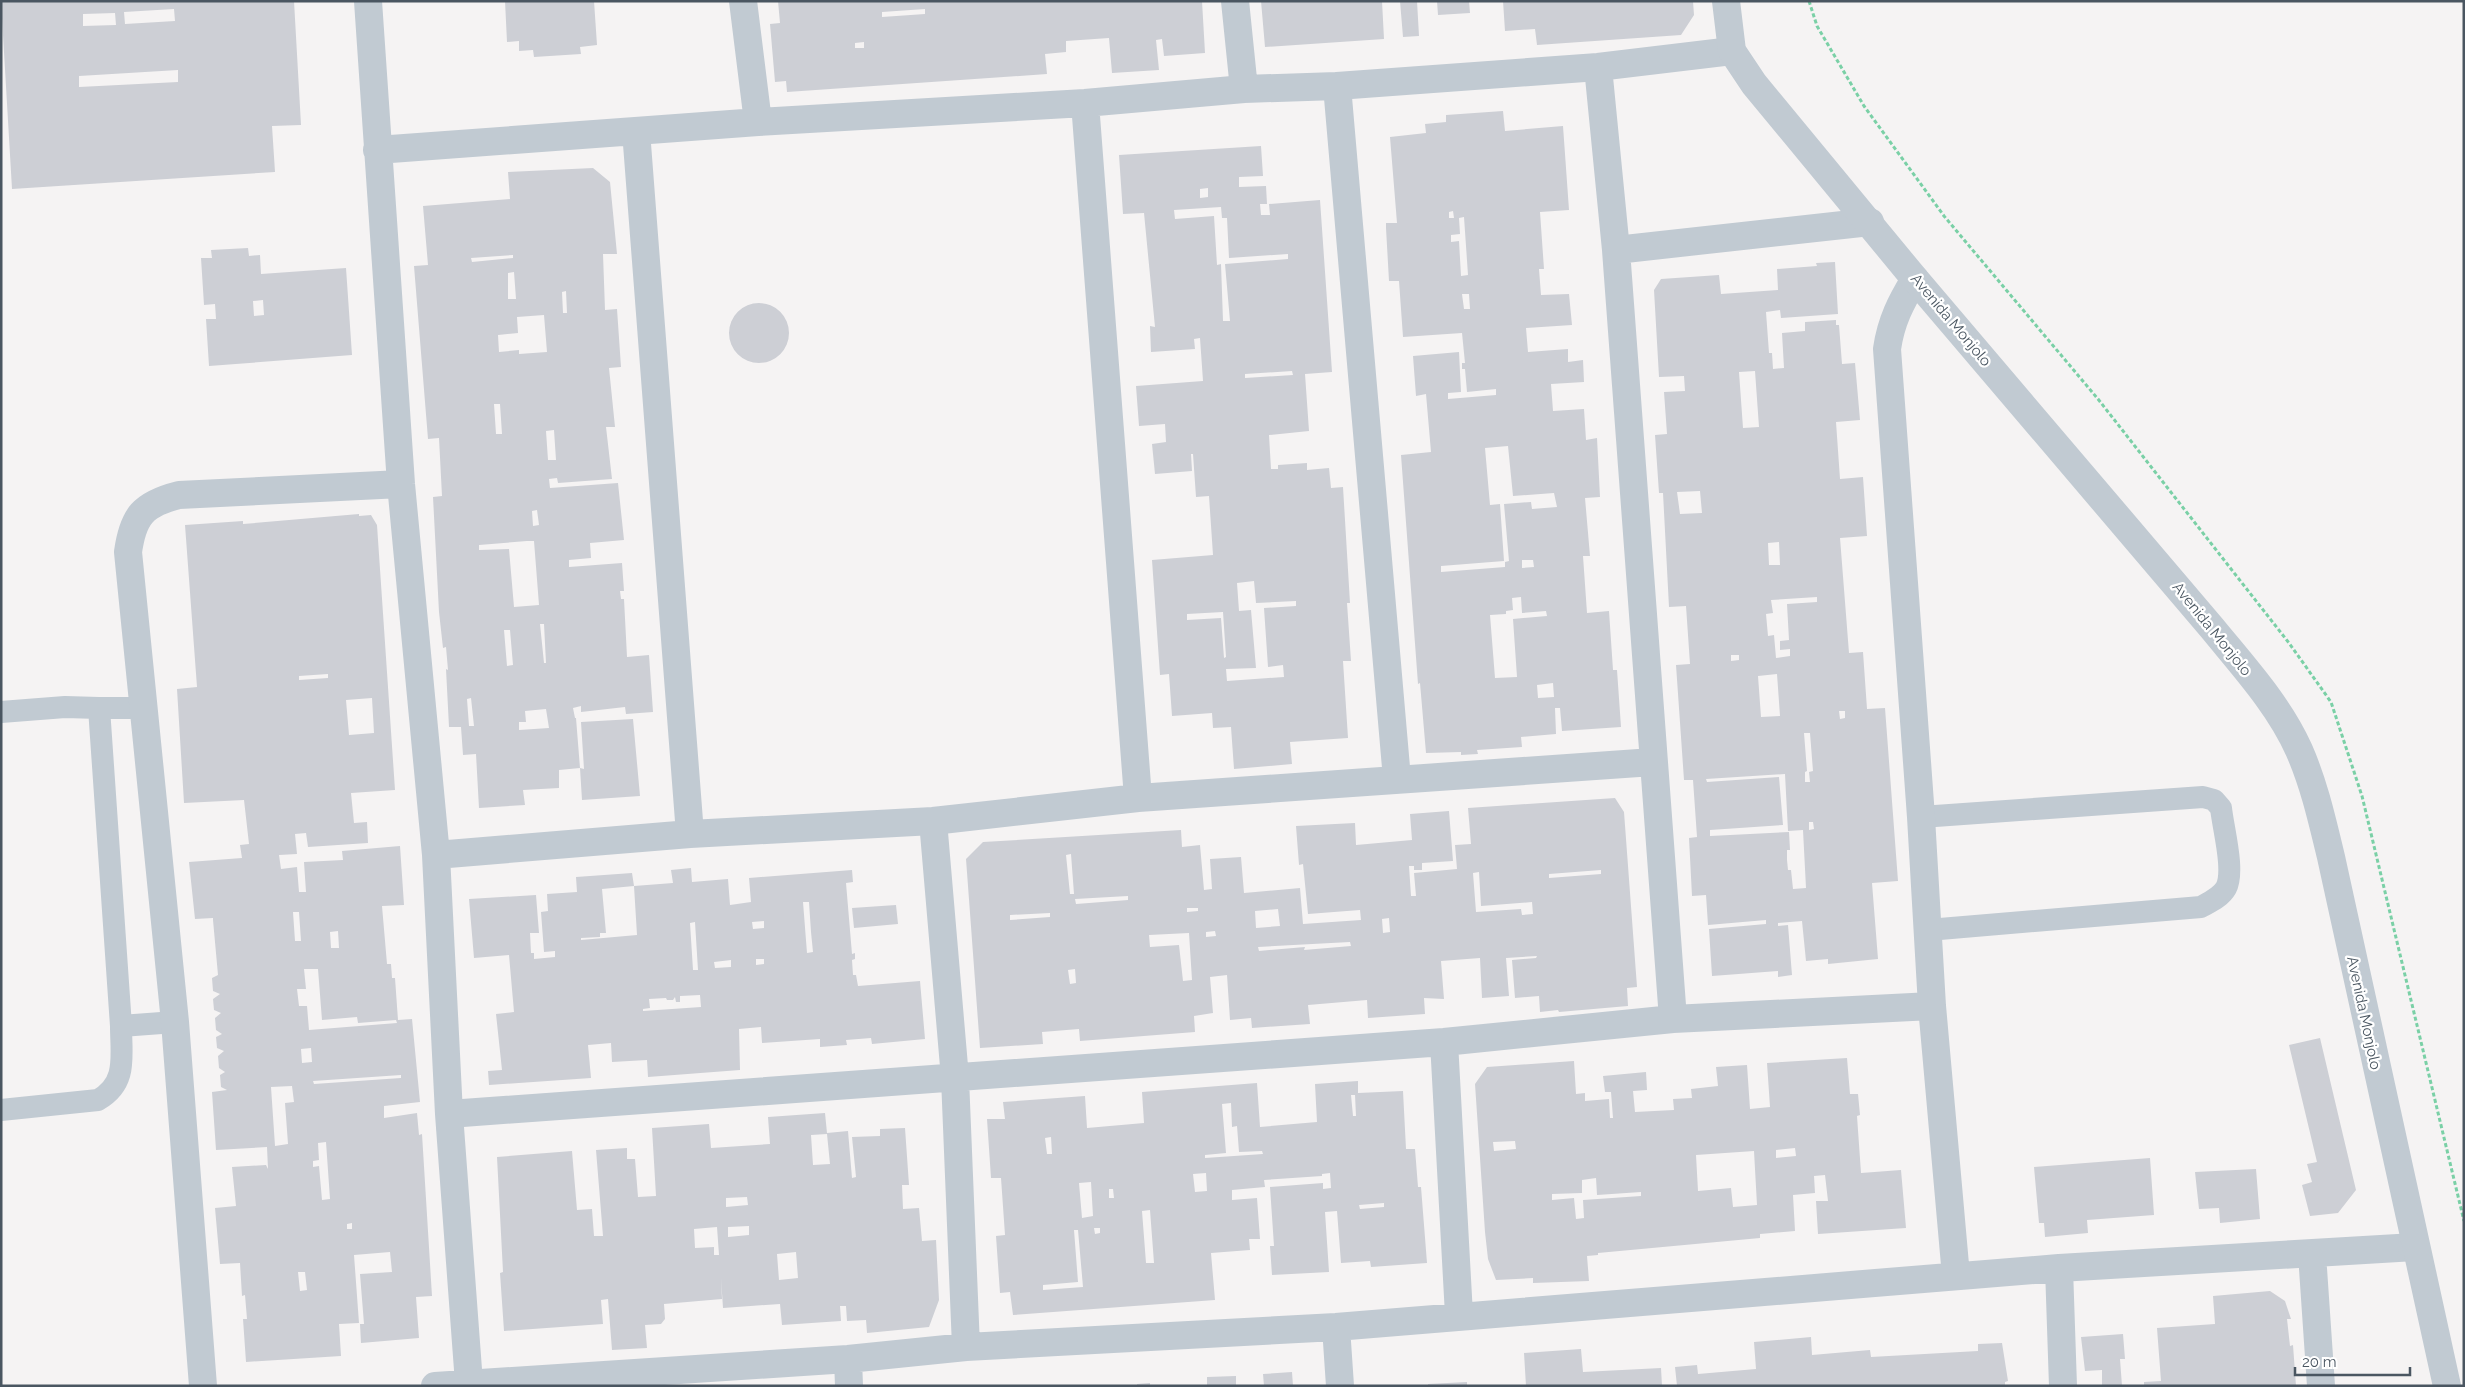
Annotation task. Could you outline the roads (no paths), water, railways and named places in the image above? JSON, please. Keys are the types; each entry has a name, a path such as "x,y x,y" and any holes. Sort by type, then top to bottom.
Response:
{"street":[{"path":"368,1 401,484 436,855 449,1114 469,1383"},
{"path":"743,1 758,122"},
{"path":"1235,1 1244,89"},
{"name":"Avenida Monjolo","path":"1726,1 1732,51 1754,84 1870,222 1915,279 2212,628 2256,683 2298,749 2315,792 2331,856 2414,1247 2446,1386"},
{"path":"378,150 758,122 1085,103 1244,89 1338,86 1598,66 1732,51"},
{"path":"1598,66 1616,250 1673,1019"},
{"path":"1338,86 1397,779"},
{"path":"1085,103 1138,798"},
{"path":"636,131 690,834"},
{"path":"1616,250 1870,222"},
{"path":"1915,279 1890,326 1887,349 1921,817 1932,1006 1956,1276"},
{"path":"203,1386 175,1022 128,552 132,530 141,512 158,500 179,495 401,484"},
{"path":"436,855 690,834 933,821 1138,798 1653,762"},
{"path":"933,821 955,1078 966,1346"},
{"path":"449,1114 1444,1042 1673,1019 1932,1006"},
{"path":"1444,1042 1459,1315"},
{"path":"435,1386 469,1383 848,1372 966,1346 1336,1327 1459,1315 2059,1268 2414,1247"},
{"path":"2312,1254 2321,1386"},
{"path":"2059,1268 2063,1386"},
{"path":"1336,1327 1340,1386"}],"lane":[{"path":"1,712 65,707 144,708"},
{"path":"1,1110 98,1100 109,1094 117,1085 121,1071 121,1026 99,708"},
{"path":"1921,817 2203,797 2214,800 2220,808 2230,877 2225,890 2214,900 2201,907 1928,930"},
{"path":"121,1026 175,1022"}]}
